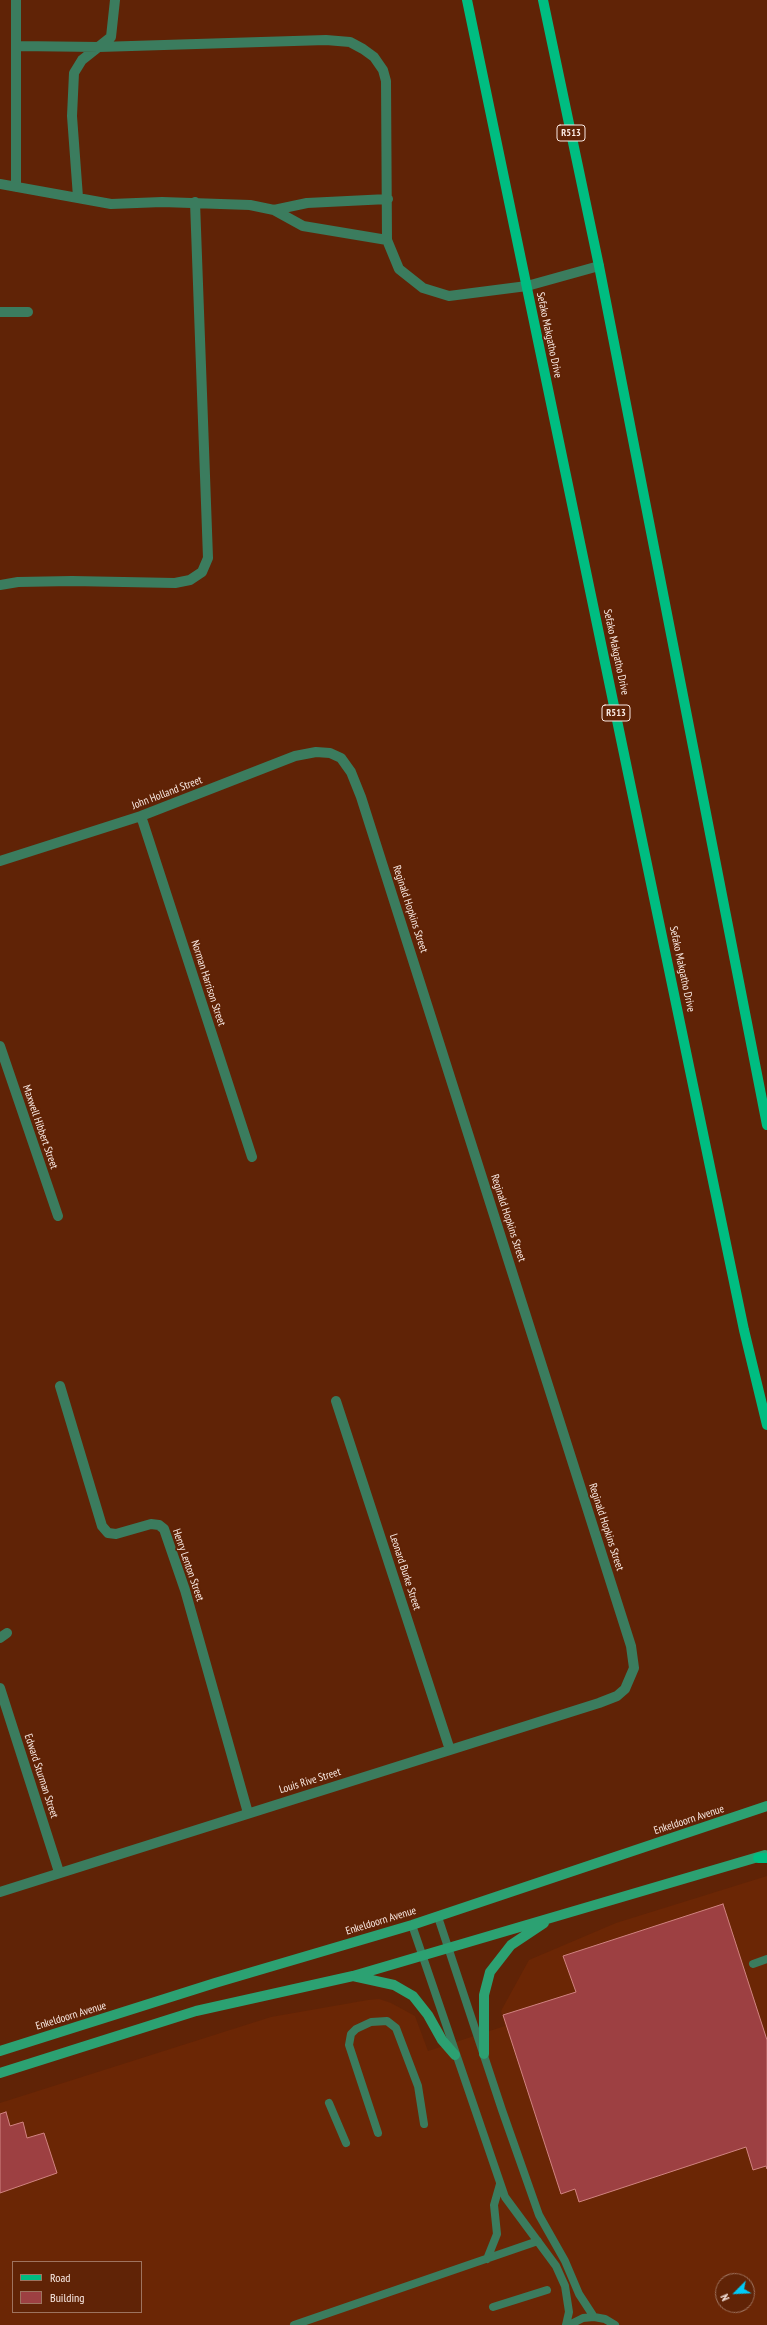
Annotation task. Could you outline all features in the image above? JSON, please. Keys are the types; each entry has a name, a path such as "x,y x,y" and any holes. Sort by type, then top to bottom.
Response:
{"main road":[{"name":"Sefako Makgatho Drive","path":"467,0 744,1330 767,1425"},
{"name":"R513","path":"543,0 599,266 767,1125"}],"street":[{"path":"16,0 16,186"},
{"path":"78,197 72,116 74,73 82,60 111,37 115,0"},
{"path":"17,46 99,47 326,40 350,42 374,57 383,70 386,81 388,199 387,240 399,269 423,288 449,296 527,286 599,266"},
{"path":"0,184 111,204 196,202 250,205 274,210 303,226 387,240"},
{"path":"274,210 307,203 388,199"},
{"path":"0,586 18,582 72,581 175,584 190,580 202,572 208,558 196,202"},
{"path":"0,312 28,312"},
{"name":"John Holland Street","path":"0,861 141,816 295,756 316,752 330,753 341,758"},
{"name":"Reginald Hopkins Street","path":"341,758 351,772 362,797 631,1646 634,1668 625,1689"},
{"name":"Norman Harrison Street","path":"141,816 252,1157"},
{"name":"Maxwell Hibbert Street","path":"0,1046 58,1216"},
{"name":"Henry Lenton Street","path":"60,1386 102,1526 108,1533 116,1534 151,1524 159,1525 164,1529 185,1590 248,1813"},
{"name":"Leonard Burke Street","path":"336,1401 450,1750"},
{"name":"Edward Sturman Street","path":"0,1688 59,1872"},
{"name":"Louis Rive Street","path":"0,1892 59,1872 599,1703 617,1696 625,1689"},
{"name":"Enkeldoorn Avenue","path":"0,2051 215,1983 438,1917 767,1806"},
{"path":"0,2073 196,2011 353,1976 448,1947 764,1857"},
{"path":"484,2054 484,1995 490,1972 511,1945 556,1916"},
{"path":"353,1976 394,1985 413,1996 428,2015 442,2040 455,2055"}],"lane":[{"path":"438,1917 539,2215 565,2261 579,2294 594,2317"},
{"path":"412,1925 455,2055 509,2206 538,2241 556,2266 565,2286 570,2312 566,2325"},
{"path":"753,1964 767,1959"},
{"path":"378,2133 349,2045 351,2034 356,2029 371,2022 387,2021 396,2028 418,2086 424,2124"},
{"path":"329,2103 346,2143"},
{"path":"488,2259 497,2234 494,2205 500,2184"},
{"path":"294,2325 538,2241"},
{"path":"493,2308 547,2290"},
{"path":"569,2325 582,2318 594,2317 605,2319 615,2325"}],"shaded area":[{"path":"767,1876 767,2325 0,2325 0,2103 271,2017 379,1999 391,2003 415,2016 428,2051 505,2026 501,2011 529,1960 616,1923"}],"building":[{"path":"723,1904 767,2040 767,2169 766,2166 753,2170 746,2147 579,2202 575,2189 561,2194 503,2015 576,1992 563,1956"},
{"path":"6,2112 10,2126 23,2122 27,2138 44,2133 57,2173 0,2193 0,2114"}]}
